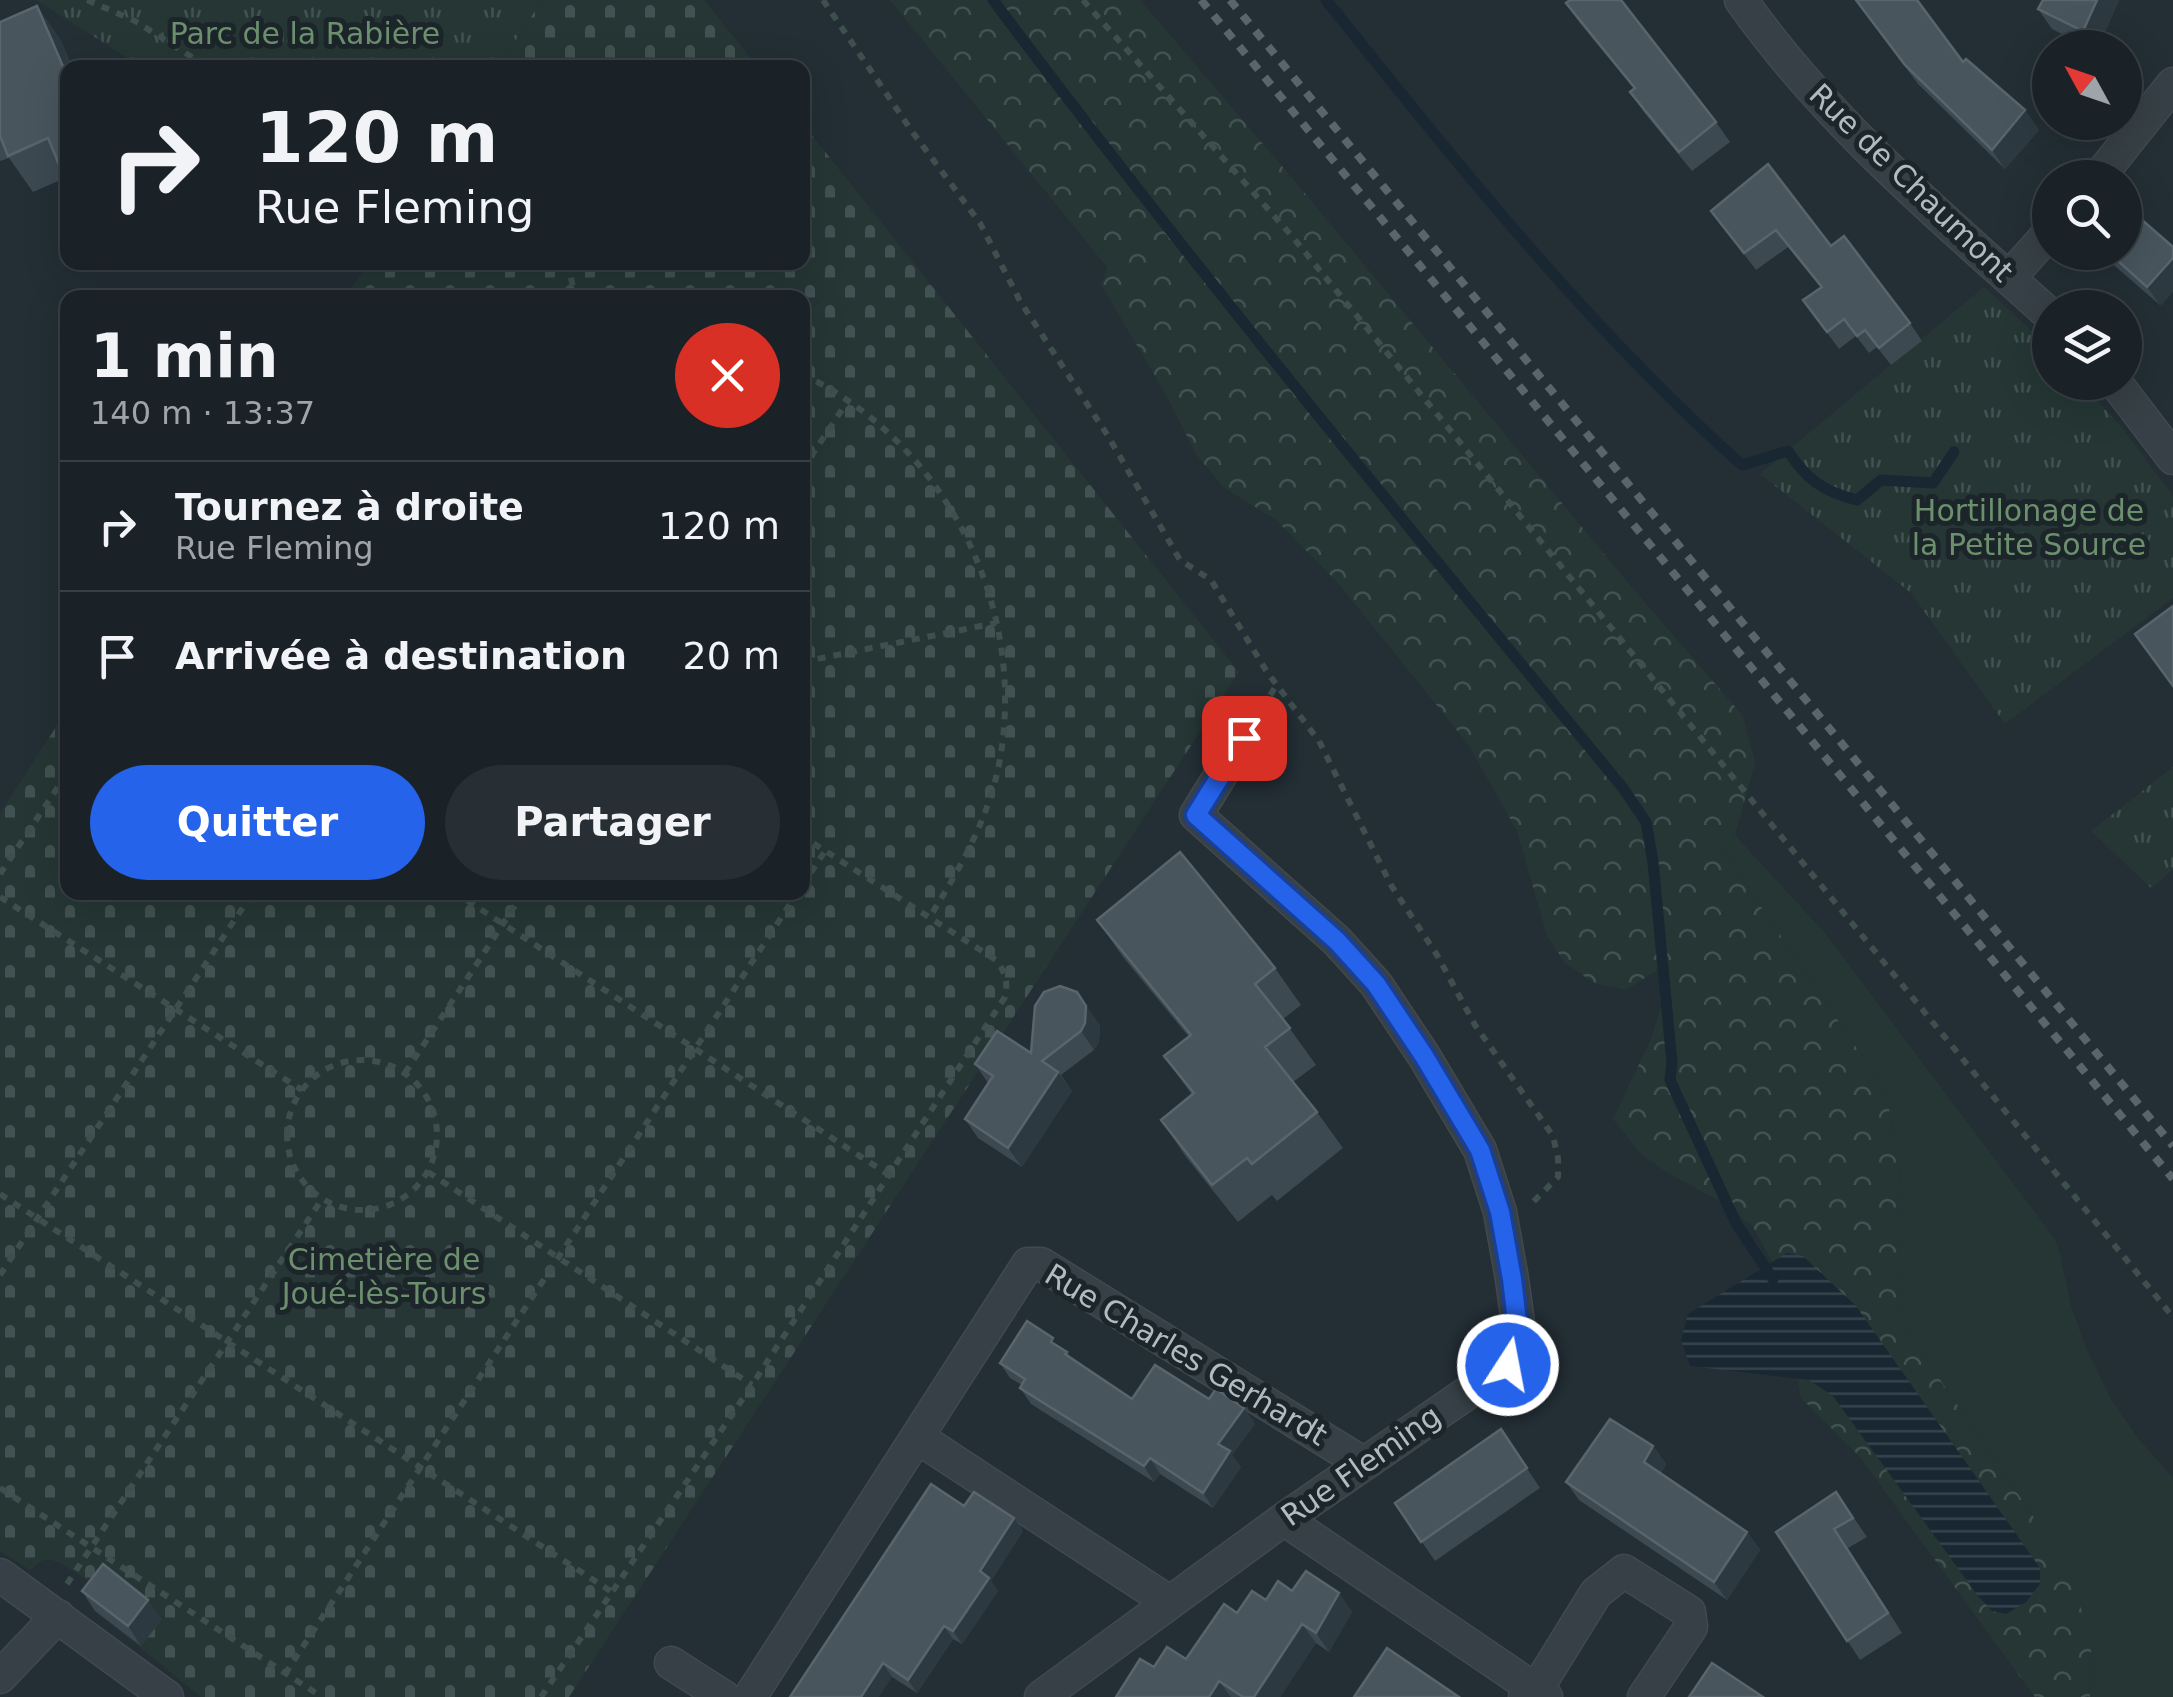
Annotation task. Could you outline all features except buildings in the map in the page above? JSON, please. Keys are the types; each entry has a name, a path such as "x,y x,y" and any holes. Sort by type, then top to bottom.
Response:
{"street":[{"name":"Rue de Chaumont","path":"1741,0 1828,110 1950,228 2032,298"},
{"path":"2112,160 2173,84"},
{"path":"2010,278 2032,253"},
{"path":"2129,400 2173,458"},
{"name":"Rue Fleming","path":"1041,1697 1284,1519 1508,1365 1518,1330 1502,1221 1480,1150 1424,1056 1376,984 1337,941 1196,815 1244,738"},
{"name":"Rue Charles Gerhardt","path":"750,1697 1028,1264 1040,1264 1364,1464"},
{"path":"917,1437 1168,1602"},
{"path":"1284,1519 1536,1695 1596,1594 1624,1571 1689,1612 1690,1627 1644,1697"},
{"path":"0,1575 166,1697"},
{"path":"0,1677 54,1613"},
{"path":"671,1663 724,1697"}],"path":[{"path":"88,0 135,21 196,60"},
{"path":"823,0 980,223 1020,301 1108,436 1180,560 1212,580 1267,672 1319,742 1391,885 1437,955 1474,1025 1552,1136 1558,1178 1520,1213 1502,1221"},
{"path":"1083,0 1291,235 2173,1317"},
{"path":"810,378 850,399 905,446 946,500 992,598 1005,698 1000,763 978,828 930,918"},
{"path":"810,458 850,399"},
{"path":"810,660 996,623"},
{"path":"0,874 60,784"},
{"path":"541,1697 752,1384 1005,996 1008,983 996,960 810,841"},
{"path":"810,873 825,850"},
{"path":"0,896 302,1090"},
{"path":"0,1275 248,900"},
{"path":"466,900 889,1176"},
{"path":"404,1073 519,900"},
{"path":"285,1674 793,900"},
{"path":"349,1061 377,1062 404,1073 422,1089 434,1110 436,1148 428,1172 403,1199 380,1208 355,1211 322,1199 299,1176 288,1148 288,1117 302,1090 323,1070 349,1061"},
{"path":"428,1172 752,1384"},
{"path":"0,1194 612,1592"},
{"path":"54,1613 90,1549 322,1199"},
{"path":"0,1488 322,1697"}],"green space":[{"name":"Parc de la Rabière","path":"36,0 542,0 503,60 131,60"},
{"path":"542,0 704,0 752,60 503,60"},
{"path":"890,0 1140,0 1743,716 1755,763 1735,835 1723,851 1886,1091 1900,1172 1903,1224 1898,1318 2033,1516 2076,1588 2091,1648 2090,1697 2035,1697 1859,1456 1801,1398 1774,1265 1753,1227 1725,1204 1640,1153 1613,1119 1651,1039 1661,1007 1659,969 1626,990 1594,983 1565,963 1547,936 1517,831 1468,744 1338,583 1276,520 1223,487 1196,454 1101,285 1107,267"},
{"name":"Cimetière de Joué-lès-Tours","path":"810,133 1239,672 569,1697 201,1697 95,1611 91,1583 63,1564 48,1559 30,1570 0,1551 0,813 60,721 60,900 810,900 810,290 350,290 365,270 810,270"},
{"name":"Hortillonage de la Petite Source","path":"1984,287 2032,331 2032,400 2097,400 2173,496 2173,598 2005,724 1911,593 1760,474"},
{"path":"2173,767 2173,870 2151,888 2091,831"},
{"path":"1735,835 1826,934 2058,1245 2072,1309 2111,1399 2173,1478 2173,1697 2090,1697 2091,1648 2033,1516 1898,1318 1903,1224 1900,1172 1886,1091 1723,851"}],"water":[{"path":"1787,1253 1803,1256 1856,1306 2040,1568 2040,1584 2026,1602 2006,1614 1992,1611 1833,1396 1809,1380 1690,1366 1681,1340 1688,1314"}],"waterway":[{"path":"993,0 1225,299 1623,788 1646,822 1672,1063 1670,1080 1737,1225 1773,1279"},
{"path":"1326,0 1525,242 1630,357 1742,465 1788,451 1817,483 1857,500 1881,480 1933,483 1954,452"}],"railway":[{"path":"1201,0 2173,1179"},
{"path":"1230,0 2173,1146"}],"route":[{"path":"1244,738 1196,815 1337,941 1376,984 1480,1150 1500,1212 1512,1279 1518,1330 1508,1365"}]}
